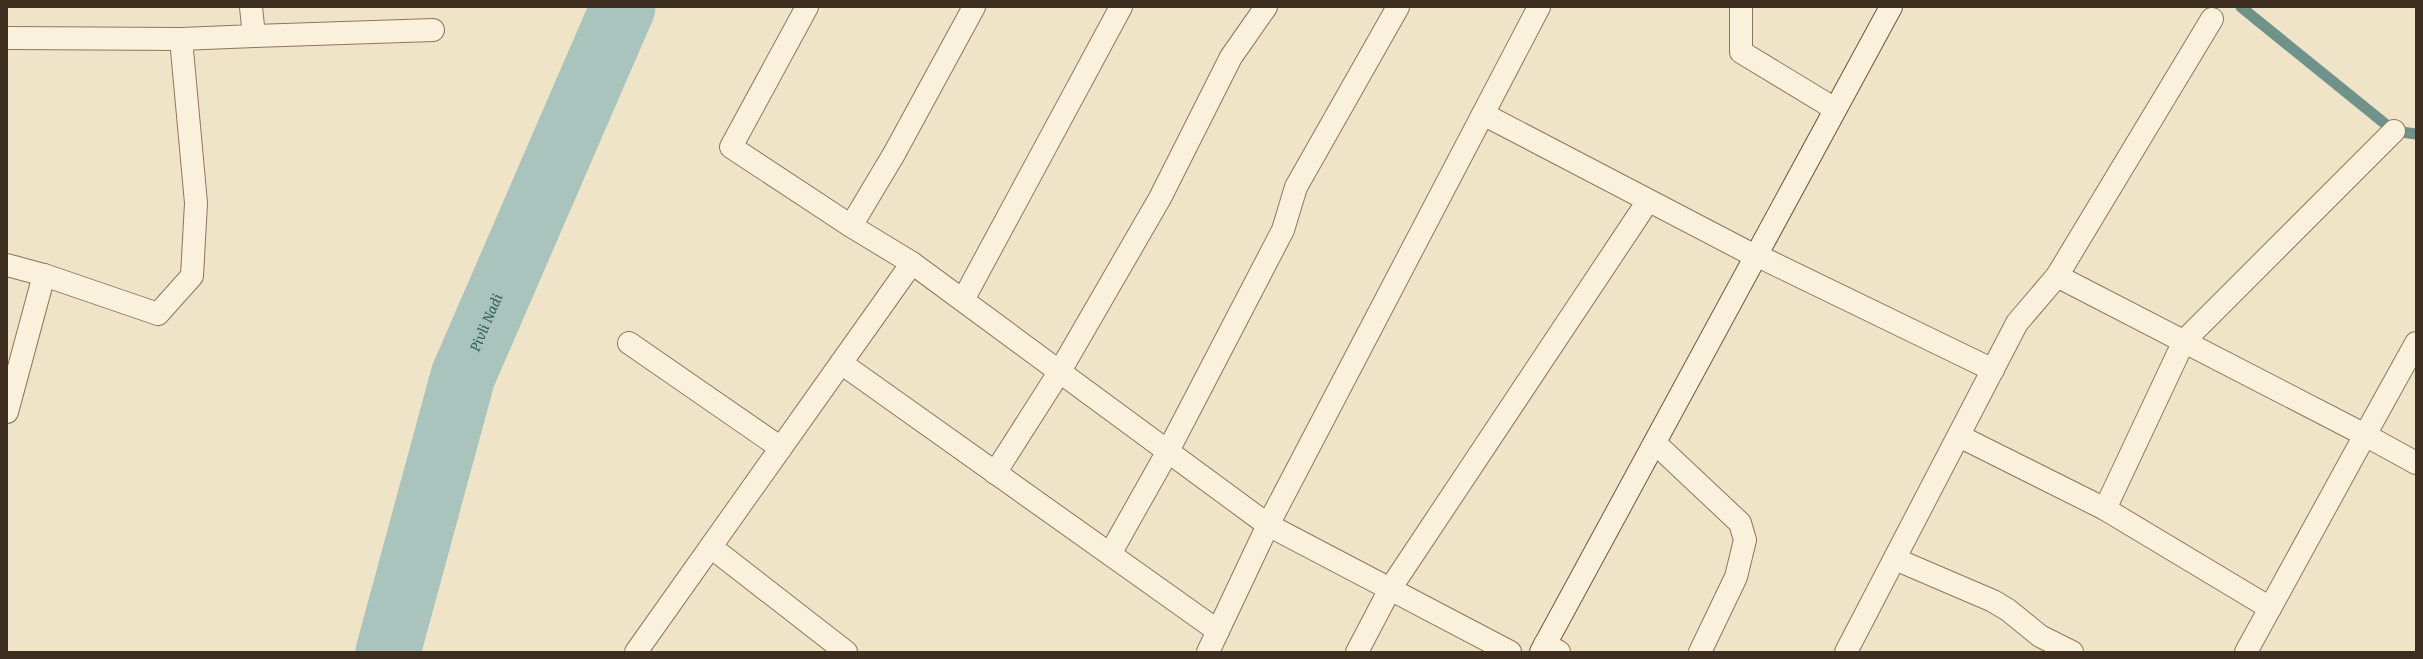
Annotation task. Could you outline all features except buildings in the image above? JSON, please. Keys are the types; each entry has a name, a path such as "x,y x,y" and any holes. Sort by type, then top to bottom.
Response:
{"street":[{"path":"251,7 254,36"},
{"path":"807,7 731,147 851,226 912,263 1268,525 1510,652"},
{"path":"851,226 894,154 974,7"},
{"path":"963,300 1121,7"},
{"path":"995,473 1060,371 1160,198 1230,57 1266,7"},
{"path":"1110,554 1168,452 1283,230 1296,187 1398,7"},
{"path":"1741,7 1741,52 1836,110"},
{"path":"1548,649 1655,443 1891,7"},
{"path":"1208,652 1268,525 1537,8"},
{"path":"1846,652 2017,323 2056,276 2212,19"},
{"path":"7,38 181,39 433,30"},
{"path":"7,265 44,275 158,314 192,276 196,202 181,39"},
{"path":"1483,114 1755,256 1758,256 1993,370"},
{"path":"2105,509 2184,342 2394,131"},
{"path":"1357,652 1390,589 1648,201"},
{"path":"636,652 912,263"},
{"path":"7,412 44,275"},
{"path":"2056,276 2365,435 2416,463"},
{"path":"629,343 781,448"},
{"path":"2246,652 2416,343"},
{"path":"841,363 1218,631"},
{"path":"1959,436 2105,509 2270,608"},
{"path":"1655,443 1740,523 1744,540 1736,577 1700,652"},
{"path":"711,547 846,652"},
{"path":"1895,559 1993,601 2008,610 2040,636 2072,652"}],"waterway":[{"name":"Pivli Nadi","path":"388,652 463,376 623,7"},
{"path":"2241,7 2394,131 2416,134"}]}
